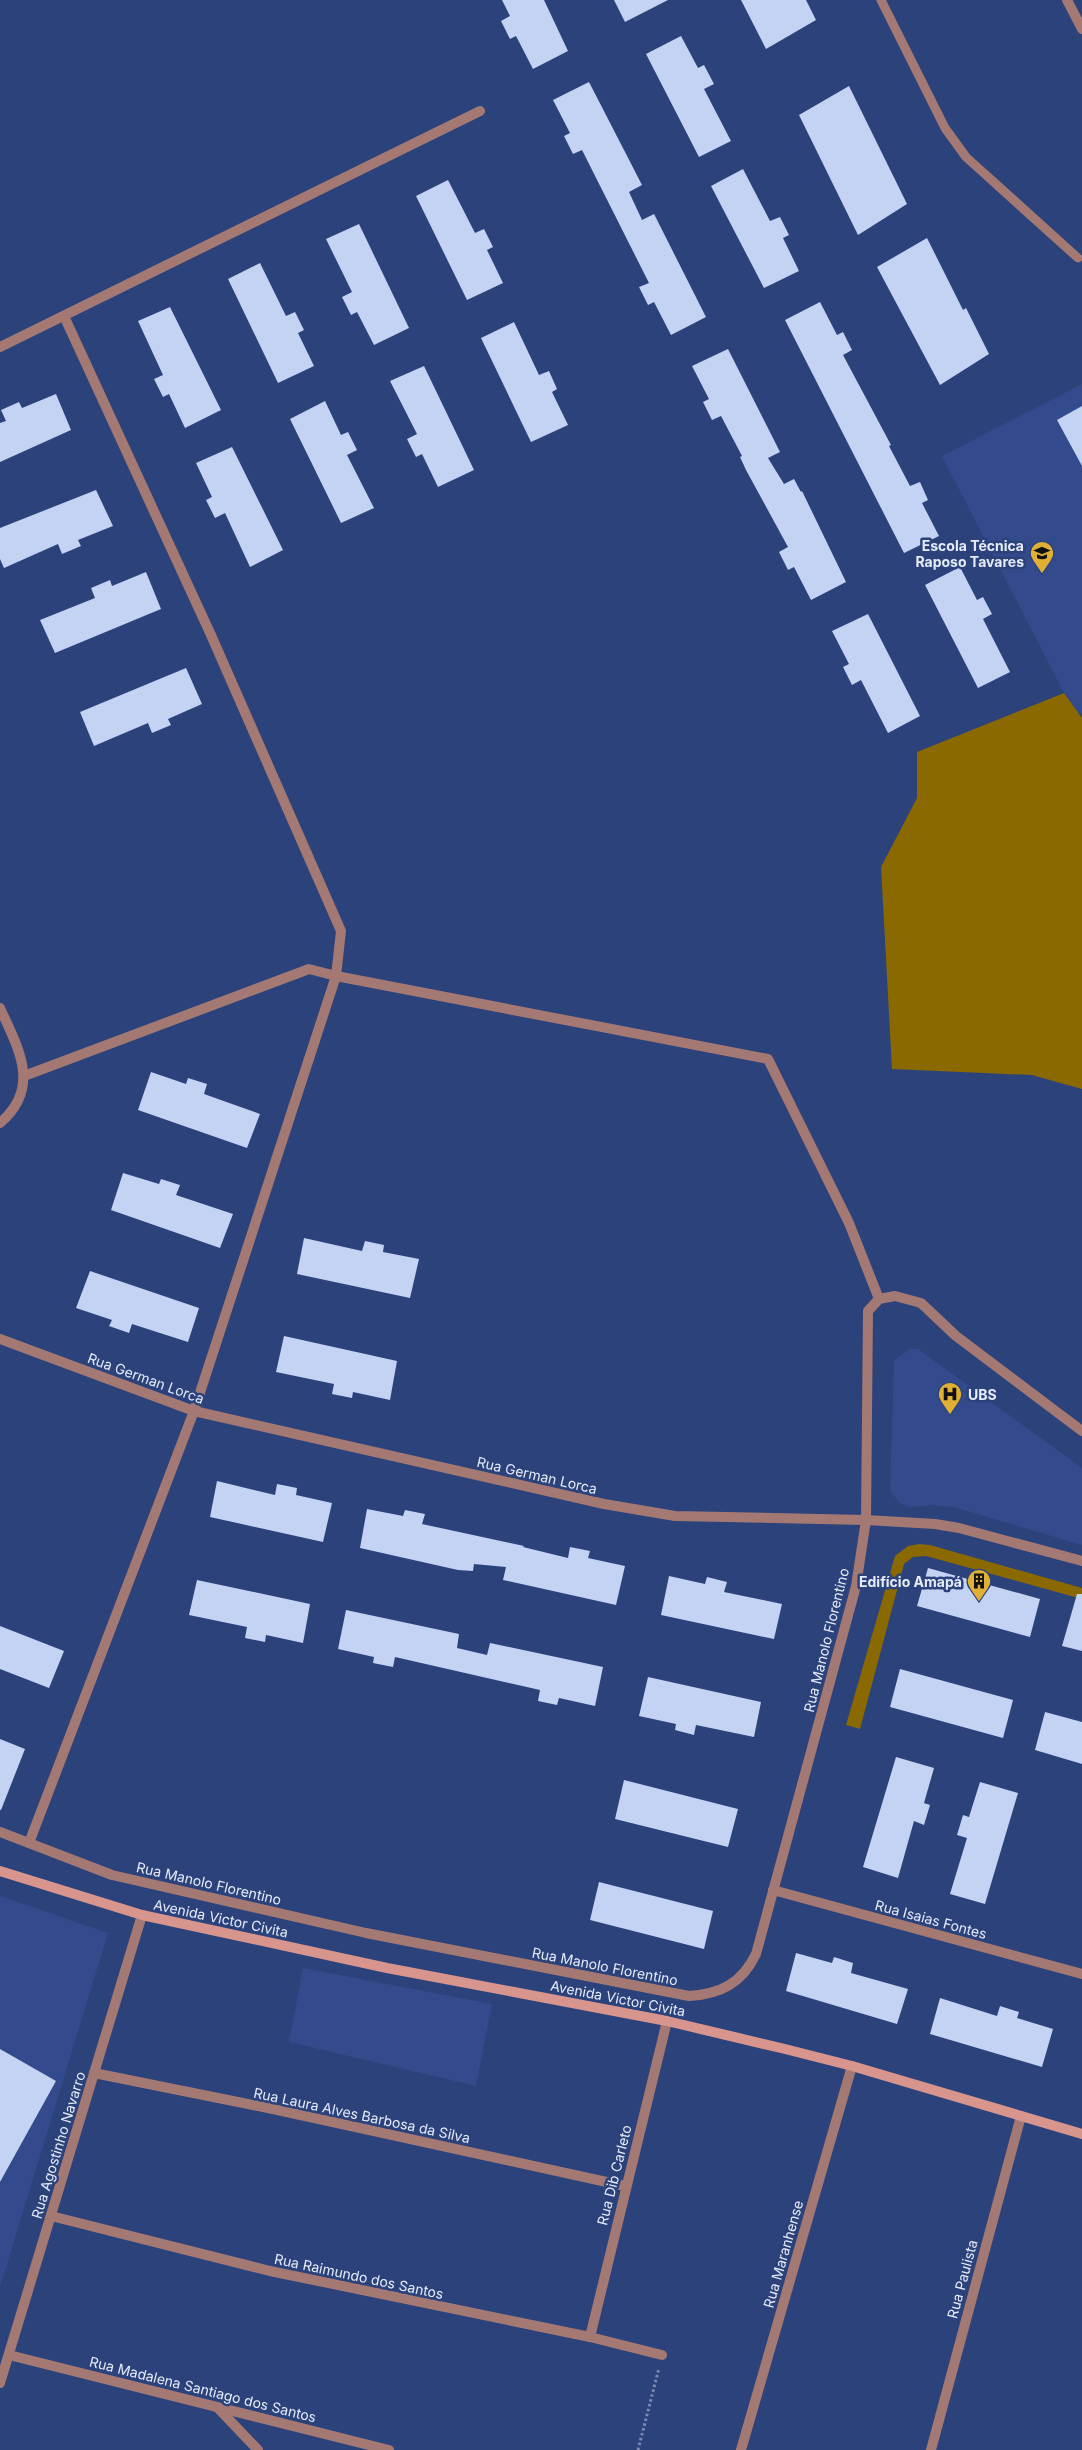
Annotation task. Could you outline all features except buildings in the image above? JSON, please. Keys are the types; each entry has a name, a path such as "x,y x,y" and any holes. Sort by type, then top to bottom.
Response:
{"main road":[{"name":"Avenida Victor Civita","path":"0,1871 142,1915 387,1968 667,2021 852,2066 1082,2134"}],"street":[{"path":"1067,0 1082,29"},
{"path":"0,347 480,112"},
{"path":"29,1843 194,1411 336,976 341,932 215,644 64,316"},
{"path":"24,1076 309,968 336,976 768,1058 849,1223 879,1299 895,1296 921,1303 956,1336 1082,1431"},
{"path":"0,1008 21,1054 24,1076 19,1098 14,1108 0,1122"},
{"name":"Rua Manolo Florentino","path":"0,1832 112,1875 366,1934 689,1996 702,1995 726,1988 748,1971 756,1954 856,1586 866,1520 868,1311 879,1299"},
{"name":"Rua German Lorca","path":"0,1339 194,1411 640,1512 675,1516 866,1520 959,1528 1082,1561"},
{"name":"Rua Isaias Fontes","path":"773,1890 1082,1974"},
{"name":"Rua Agostinho Navarro","path":"0,2383 142,1915"},
{"name":"Rua Dib Carleto","path":"590,2337 625,2186 667,2021"},
{"name":"Rua Maranhense","path":"741,2450 852,2066"},
{"name":"Rua Laura Alves Barbosa da Silva","path":"94,2073 273,2109 625,2186"},
{"name":"Rua Paulista","path":"931,2450 1021,2116"},
{"name":"Rua Raimundo dos Santos","path":"51,2216 270,2271 590,2337 662,2355"},
{"name":"Rua Madalena Santiago dos Santos","path":"9,2355 390,2450"},
{"path":"218,2408 258,2450"}],"lane":[{"path":"882,0 945,128 966,157 1078,258"}],"path":[{"path":"638,2450 662,2355"}],"shaded area":[{"name":"Escola Técnica Raposo Tavares","path":"1082,384 1082,713 1079,714 1064,693 942,456"},
{"path":"1064,693 1082,718 1082,1089 1032,1075 892,1069 881,867 917,798 917,752"},
{"name":"UBS","path":"909,1349 918,1349 1082,1468 1082,1545 954,1507 932,1505 909,1507 900,1503 890,1491 894,1361"},
{"path":"930,1545 1082,1588 1082,1599 926,1556 913,1557 904,1564 860,1729 846,1725 895,1556 908,1546"},
{"path":"0,1896 108,1933 0,2287"},
{"path":"303,1968 492,2004 476,2086 289,2042"}],"place":[{"name":"Escola Técnica Raposo Tavares","path":"1042,574"},
{"name":"UBS","path":"950,1415"},
{"name":"Edifício Amapá","path":"979,1602"}]}
